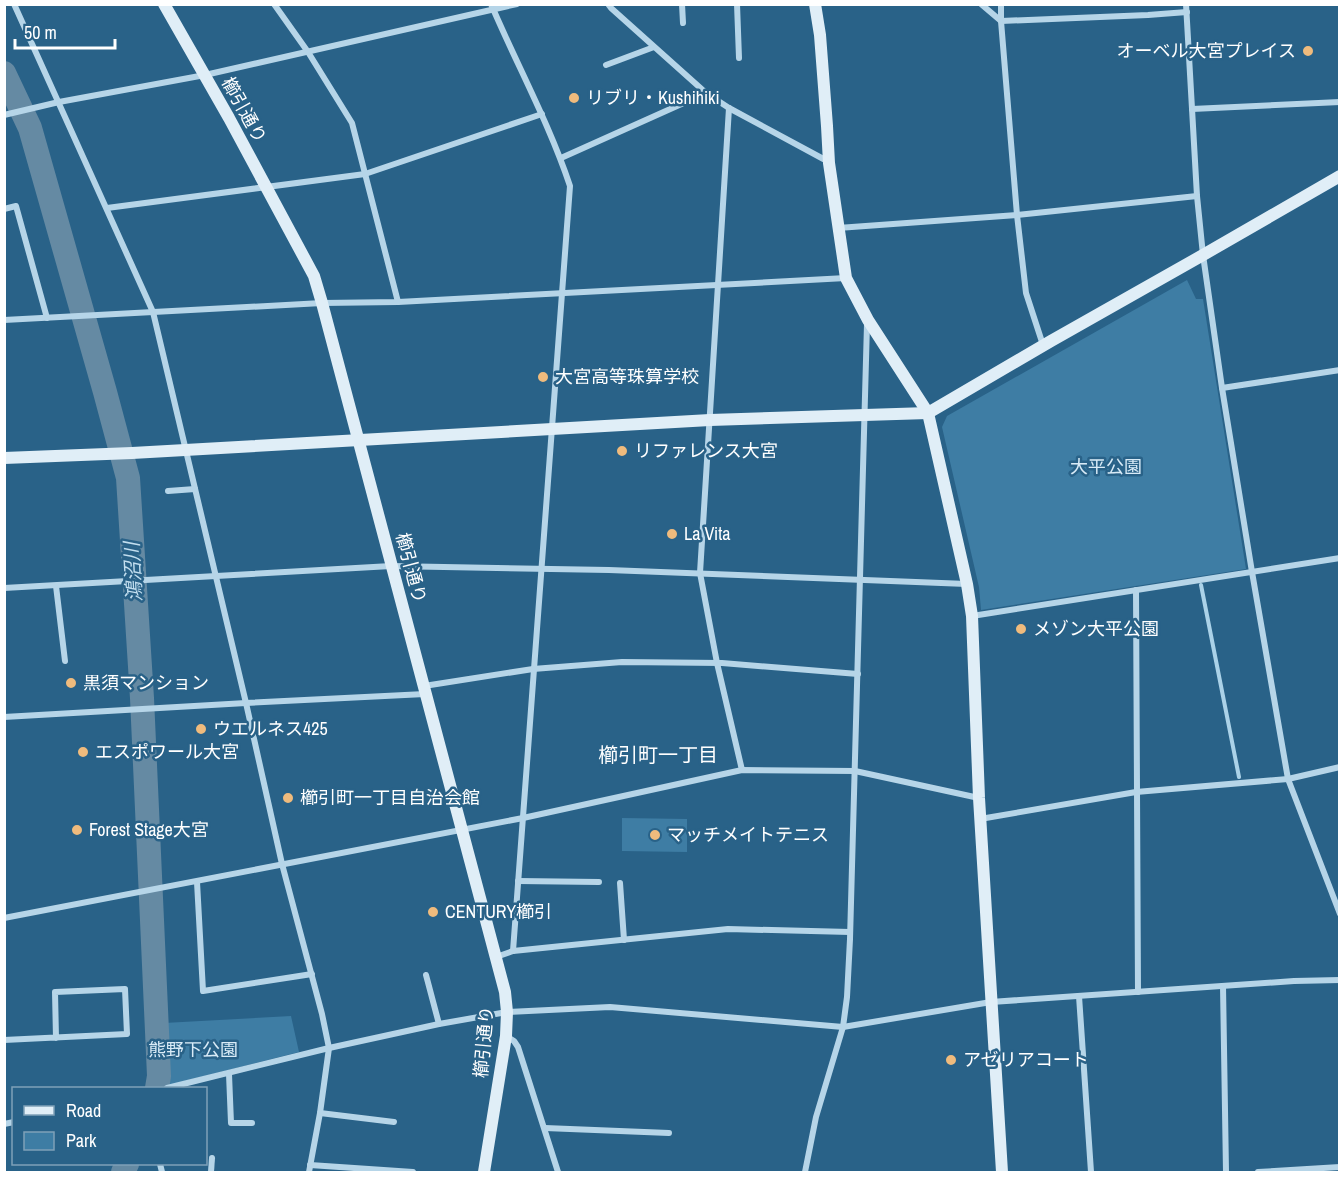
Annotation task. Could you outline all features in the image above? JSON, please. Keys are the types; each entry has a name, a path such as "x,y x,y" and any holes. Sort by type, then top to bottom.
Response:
{"street":[{"path":"14,4 153,312 282,864 330,1048 309,1173"},
{"name":"櫛引通り","path":"164,4 314,276 322,303 505,992 506,1036 484,1173"},
{"path":"274,4 308,52 352,123 398,302"},
{"path":"4,115 59,102 205,75 492,7 517,4"},
{"path":"608,4 706,93 829,163"},
{"path":"682,4 683,23"},
{"path":"737,4 739,58"},
{"path":"815,4 823,69 829,163 846,278 867,320 928,413 967,584 972,616 980,819 1002,1173"},
{"path":"981,4 1001,21 1148,15 1186,8 1197,196 1203,255 1252,572 1288,779 1340,914"},
{"path":"1001,4 1017,215 1026,293 1044,345"},
{"path":"492,7 542,114 570,186 513,951"},
{"path":"606,65 654,47"},
{"path":"561,158 706,93"},
{"path":"1192,109 1340,102"},
{"path":"729,108 700,573 717,663 742,770"},
{"path":"107,208 365,174 542,114"},
{"path":"4,458 132,453 710,420 928,413 1340,176"},
{"path":"838,228 1017,215 1197,196"},
{"path":"4,209 16,206 47,318"},
{"path":"4,320 846,278"},
{"path":"805,1173 816,1117 843,1027 847,997 867,320"},
{"path":"1222,388 1340,370"},
{"path":"168,491 195,489"},
{"path":"972,616 1340,558"},
{"path":"4,588 391,566 700,573 967,584"},
{"path":"56,586 65,661"},
{"path":"1136,590 1138,992"},
{"path":"4,717 424,690 533,669 622,662 717,663 858,674"},
{"path":"980,819 1136,792 1288,779 1340,767"},
{"path":"4,918 523,818 742,770 855,771 979,798"},
{"path":"518,881 599,882"},
{"path":"197,882 203,991 312,974"},
{"path":"620,883 624,940"},
{"path":"496,957 513,951 728,929 850,932"},
{"path":"426,975 439,1024"},
{"path":"178,1087 330,1048 507,1012 610,1007 843,1027 991,1002 1340,980"},
{"path":"1223,986 1226,1173"},
{"path":"4,1040 56,1038 127,1034 125,989 55,992 56,1038"},
{"path":"1079,996 1091,1173"},
{"path":"506,1036 518,1047 558,1173"},
{"path":"229,1074 231,1123 252,1123"},
{"path":"205,1080 205,1087"},
{"path":"320,1113 394,1122"},
{"path":"545,1128 669,1133"},
{"path":"212,1158 212,1173"},
{"path":"310,1165 413,1173"},
{"path":"1258,1173 1340,1167"}],"green space":[{"name":"大平公園","path":"1187,280 1196,299 1203,299 1246,569 981,610 979,587 942,427 947,416"},
{"name":"マッチメイトテニス","path":"622,818 687,819 687,852 622,851"},
{"name":"熊野下公園","path":"291,1016 299,1052 161,1087 164,1023"}],"waterway":[{"name":"鴻沼川","path":"4,73 30,128 128,478 142,698 159,1076 157,1087"},
{"path":"1201,585 1239,777"},
{"name":"鴻沼川","path":"123,1172 126,1165"}],"place":[{"name":"オーベル大宮プレイス","path":"1308,51"},
{"name":"リブリ・Kushihiki","path":"574,98"},
{"name":"大宮高等珠算学校","path":"543,377"},
{"name":"リファレンス大宮","path":"622,451"},
{"name":"La Vita","path":"672,534"},
{"name":"メゾン大平公園","path":"1021,629"},
{"name":"黒須マンション","path":"71,683"},
{"name":"ウエルネス425","path":"201,729"},
{"name":"エスポワール大宮","path":"83,752"},
{"name":"櫛引町一丁目自治会館","path":"288,798"},
{"name":"Forest Stage大宮","path":"77,830"},
{"name":"マッチメイトテニス","path":"655,835"},
{"name":"CENTURY櫛引","path":"433,912"},
{"name":"アゼリアコート","path":"951,1060"}],"district":[{"name":"櫛引町一丁目","path":"658,755"}]}
